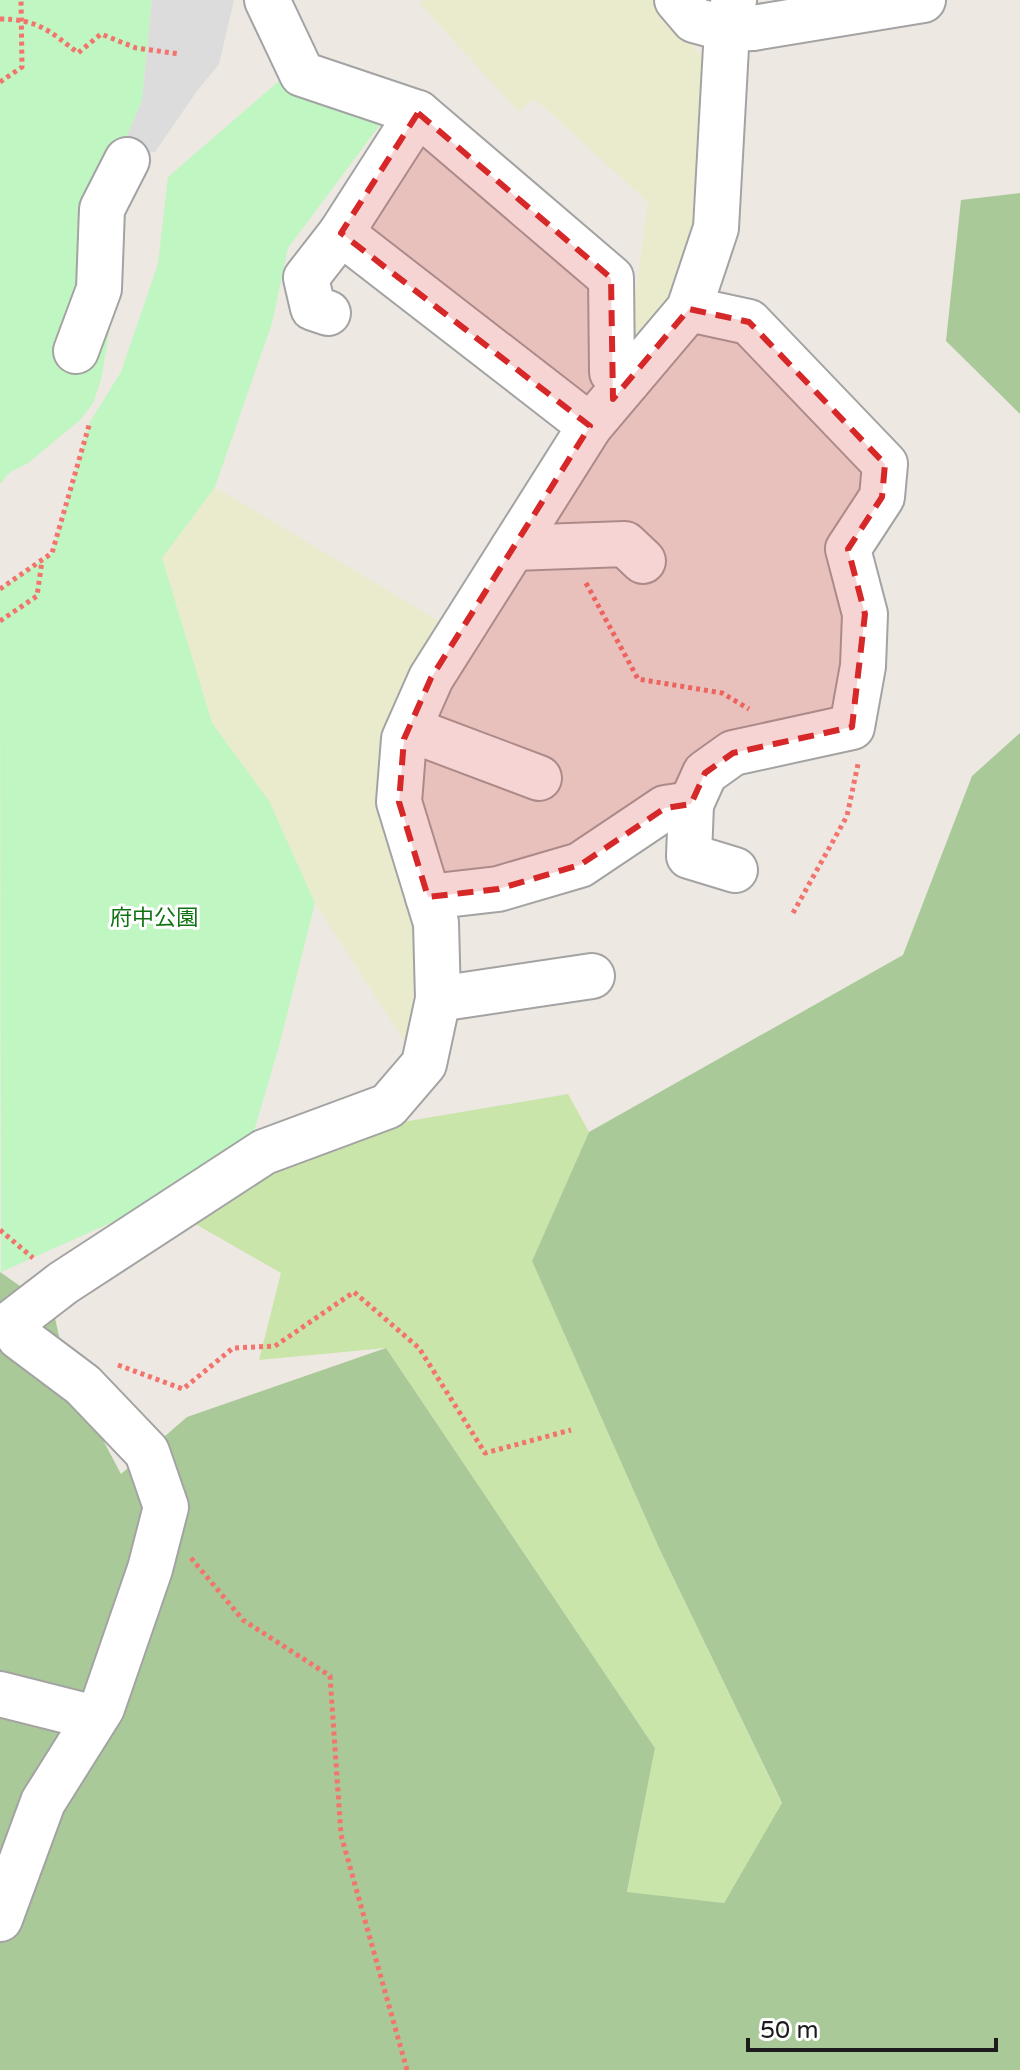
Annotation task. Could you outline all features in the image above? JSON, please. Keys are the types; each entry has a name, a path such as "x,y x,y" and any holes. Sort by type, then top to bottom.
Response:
{"street":[{"path":"267,0 302,74 418,113 611,278 612,372 628,381"},
{"path":"677,0 694,20 730,14 753,28 923,0"},
{"path":"0,1919 43,1802 102,1708 150,1569 166,1507 147,1452 83,1385 19,1337 11,1323 63,1283 264,1152 388,1106 424,1064 438,999 436,923 399,802 404,739 431,678 590,426 689,309 716,228 730,14"},
{"path":"328,313 313,308 306,278 341,233 418,113"},
{"path":"76,351 99,289 102,209 127,160"},
{"path":"341,233 590,426"},
{"path":"689,309 749,322 885,464 882,497 848,549 865,614 863,666 852,727 733,753 705,773 691,804 689,856 735,870"},
{"path":"513,548 625,544 643,561"},
{"path":"409,729 539,778"},
{"path":"428,897 498,889 580,865 665,808 691,804"},
{"path":"438,999 592,976"},
{"path":"0,1694 95,1718"}],"path":[{"path":"0,82 22,67 21,0"},
{"path":"0,19 21,19 44,26 78,53 101,34 136,48 180,54"},
{"path":"0,589 52,553 90,422"},
{"path":"0,621 37,596 42,560"},
{"path":"574,577 586,582 638,679 722,693 758,715 766,746"},
{"path":"793,913 847,816 860,753 843,729"},
{"path":"107,1361 183,1389 233,1348 275,1346 354,1292 419,1348 485,1453 571,1430"},
{"path":"162,1524 243,1620 330,1676 341,1835 407,2070"}],"highlighted area":[{"path":"418,113 611,278 613,399 689,309 749,322 885,464 882,497 848,549 865,614 852,727 733,753 705,773 691,804 665,808 580,865 498,889 428,897 399,802 404,739 431,678 590,426 341,233"}],"green space":[{"path":"0,0 152,0 142,101 120,152 113,310 101,380 93,403 80,420 28,463 9,473 0,484"},
{"path":"424,0 652,0 707,62 704,223 681,297 635,340 631,327 648,202 535,99 518,111 420,4"},
{"name":"府中公園","path":"303,60 400,98 288,248 272,323 215,487 162,558 212,723 269,801 315,903 254,1131 124,1217 1,1272 0,589 52,553 90,422 121,372 158,264 168,177"},
{"path":"1020,193 1020,414 946,341 961,200"},
{"path":"215,487 439,621 378,778 392,852 416,909 420,983 406,1044 315,903 269,801 212,723 162,558"},
{"path":"1020,733 1020,2070 0,2070 0,1272 53,1309 67,1372 121,1474 187,1417 386,1348 655,1748 627,1892 724,1903 782,1803 659,1548 532,1261 589,1132 903,955 972,776"},
{"path":"568,1094 589,1132 532,1261 659,1548 782,1804 724,1903 627,1893 655,1748 386,1348 259,1360 281,1273 185,1218 252,1173 385,1125"}],"shaded area":[{"path":"152,0 234,0 219,64 155,152 120,152 142,101"}]}
